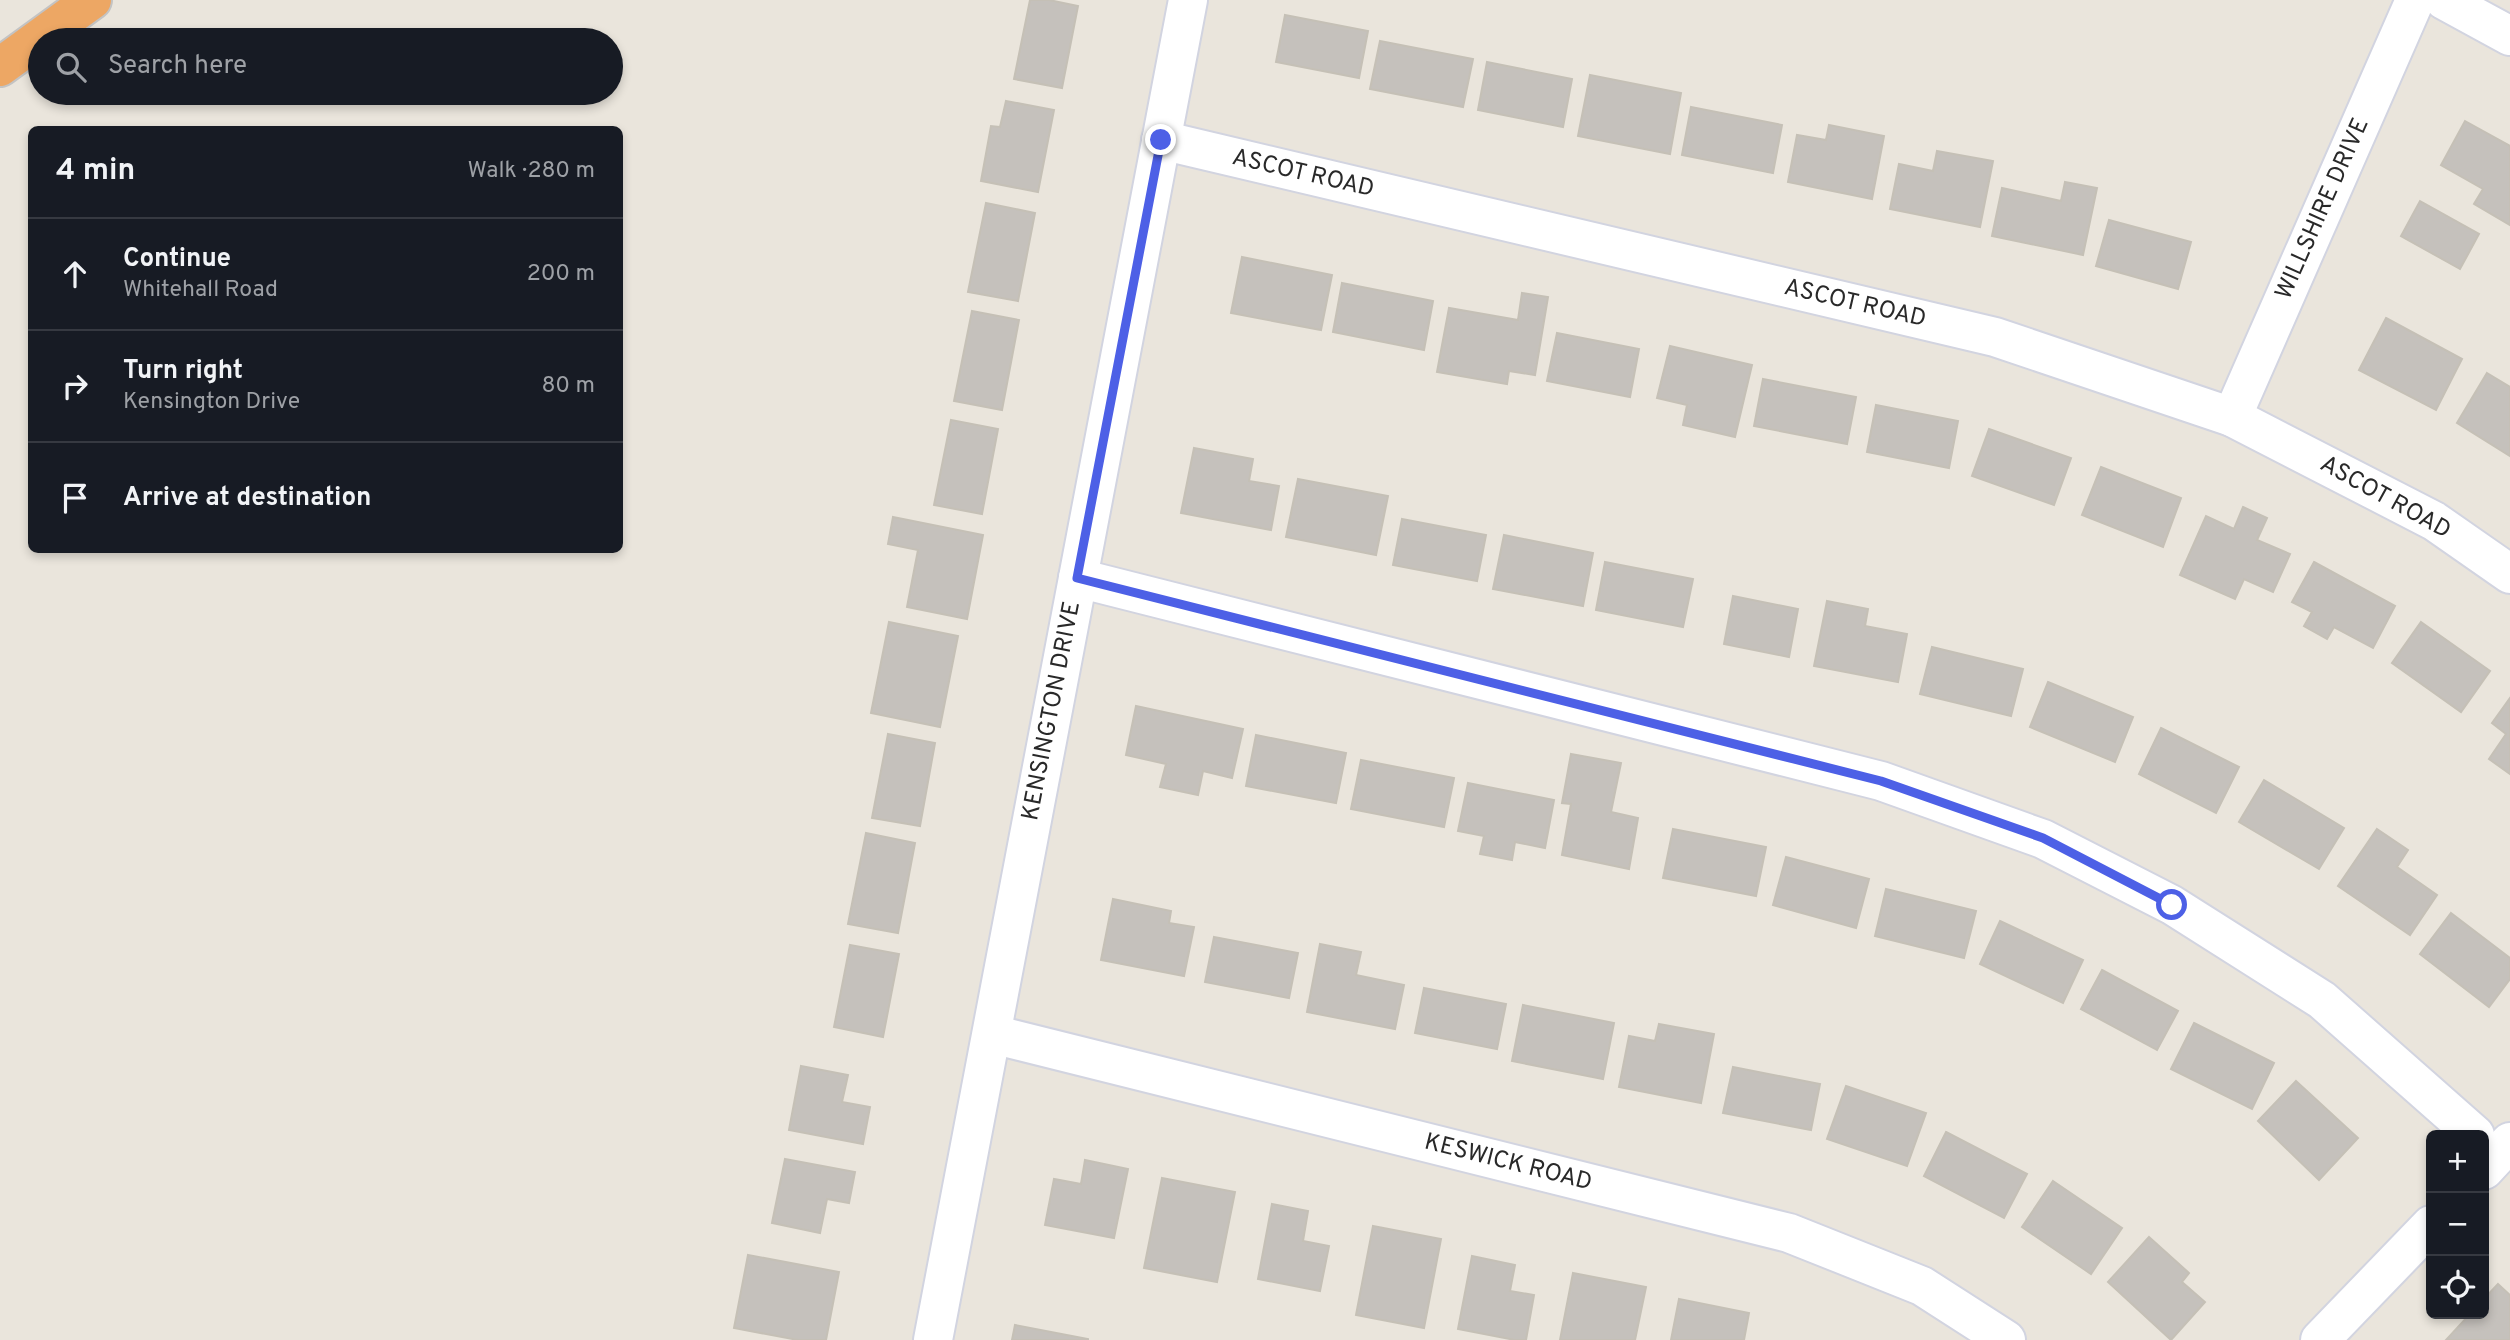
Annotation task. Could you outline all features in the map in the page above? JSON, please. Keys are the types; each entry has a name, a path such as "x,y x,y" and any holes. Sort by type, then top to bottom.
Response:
{"highway":[{"path":"54,28 92,0"},
{"path":"0,67 28,47"}],"street":[{"name":"KENSINGTON DRIVE","path":"933,1340 1188,0"},
{"name":"WILLSHIRE DRIVE","path":"2232,417 2415,0"},
{"path":"2444,0 2510,36"},
{"name":"ASCOT ROAD","path":"1161,140 1995,337 2232,417 2434,521 2510,574"},
{"path":"1077,578 1881,781 2043,838 2172,905 2322,1000 2490,1149"},
{"name":"KESWICK ROAD","path":"992,1034 1789,1233 1922,1286 2006,1340"},
{"path":"2320,1340 2426,1230"}],"building":[{"path":"1030,0 1049,0 1078,6 1062,88 1014,79"},
{"path":"1285,15 1368,31 1359,78 1276,62"},
{"path":"1380,41 1473,59 1463,107 1370,89"},
{"path":"1487,62 1572,79 1563,127 1478,110"},
{"path":"1590,75 1681,93 1670,154 1578,136"},
{"path":"1006,101 1054,110 1038,192 981,181 991,126 1000,127"},
{"path":"1691,107 1782,125 1773,173 1682,155"},
{"path":"2465,121 2510,146 2510,225 2474,204 2483,189 2441,165"},
{"path":"1829,125 1884,136 1872,199 1788,182 1797,135 1826,140"},
{"path":"1937,151 1993,161 1980,227 1890,209 1899,164 1933,171"},
{"path":"2065,182 2097,188 2083,255 1992,236 2002,188 2061,201"},
{"path":"2420,201 2479,234 2460,269 2401,236"},
{"path":"986,203 1035,213 1018,301 968,292"},
{"path":"2109,220 2191,242 2178,289 2096,266"},
{"path":"1242,257 1332,275 1321,330 1231,313"},
{"path":"1342,283 1433,301 1424,350 1333,332"},
{"path":"1522,293 1548,297 1535,375 1509,371 1507,384 1437,372 1449,308 1518,320"},
{"path":"972,311 1019,320 1002,410 954,401"},
{"path":"2386,318 2462,359 2436,410 2359,370"},
{"path":"1557,333 1639,349 1630,397 1547,381"},
{"path":"1670,346 1752,365 1735,437 1683,425 1687,405 1657,398"},
{"path":"2487,373 2510,387 2510,456 2457,423"},
{"path":"1763,379 1856,397 1847,444 1754,426"},
{"path":"1876,405 1958,421 1949,468 1867,452"},
{"path":"951,420 998,429 982,514 934,505"},
{"path":"1989,429 2071,458 2054,505 1972,476"},
{"path":"1194,448 1253,459 1249,481 1279,486 1271,530 1181,513"},
{"path":"2101,467 2181,498 2163,547 2082,515"},
{"path":"1298,479 1388,496 1376,555 1286,537"},
{"path":"2243,507 2267,518 2257,540 2290,554 2273,592 2244,579 2235,599 2180,575 2206,516 2234,529"},
{"path":"893,517 983,535 967,619 907,607 918,550 888,544"},
{"path":"1402,519 1486,535 1477,581 1393,565"},
{"path":"1504,535 1593,553 1583,606 1493,589"},
{"path":"1605,562 1693,579 1683,627 1596,610"},
{"path":"2314,562 2395,606 2373,648 2334,627 2327,639 2304,626 2312,612 2292,602"},
{"path":"1733,596 1798,609 1789,657 1724,644"},
{"path":"1827,601 1868,609 1865,626 1907,634 1898,682 1814,666"},
{"path":"889,622 958,636 940,727 871,713"},
{"path":"2421,622 2490,671 2461,712 2392,663"},
{"path":"1932,647 2023,669 2011,716 1920,694"},
{"path":"2048,682 2133,717 2115,762 2030,727"},
{"path":"2510,698 2510,774 2489,759 2506,734 2492,723"},
{"path":"1136,706 1243,729 1232,778 1203,771 1198,795 1160,787 1166,764 1126,755"},
{"path":"2161,728 2239,767 2216,813 2139,774"},
{"path":"888,734 935,743 920,826 872,818"},
{"path":"1256,735 1346,753 1336,803 1246,786"},
{"path":"1571,754 1621,763 1611,812 1638,818 1629,869 1562,855 1571,804 1562,803"},
{"path":"1361,760 1454,778 1444,827 1351,809"},
{"path":"2264,780 2344,828 2319,869 2239,822"},
{"path":"1468,783 1554,800 1545,848 1515,842 1512,860 1480,854 1484,836 1458,831"},
{"path":"1673,829 1766,847 1756,896 1663,878"},
{"path":"2377,829 2408,850 2397,867 2437,895 2410,935 2338,886"},
{"path":"866,833 915,843 898,933 848,924"},
{"path":"1786,857 1869,879 1856,928 1773,905"},
{"path":"1886,889 1976,911 1964,958 1875,936"},
{"path":"1113,899 1171,911 1169,923 1194,927 1184,976 1101,960"},
{"path":"2451,913 2510,958 2510,979 2489,1007 2420,954"},
{"path":"2000,921 2083,960 2063,1003 1980,964"},
{"path":"1214,937 1298,953 1289,998 1205,982"},
{"path":"1320,944 1361,952 1356,975 1404,985 1395,1029 1307,1012"},
{"path":"850,945 899,954 883,1037 834,1027"},
{"path":"2102,970 2178,1011 2157,1050 2081,1009"},
{"path":"1424,988 1506,1004 1497,1049 1415,1033"},
{"path":"1523,1005 1614,1023 1603,1079 1512,1061"},
{"path":"2194,1023 2274,1063 2252,1109 2171,1069"},
{"path":"1659,1024 1714,1034 1701,1103 1619,1087 1629,1036 1655,1041"},
{"path":"801,1066 848,1075 842,1102 870,1107 863,1144 789,1130"},
{"path":"1733,1067 1820,1084 1811,1130 1723,1113"},
{"path":"2296,1081 2358,1138 2319,1180 2258,1121"},
{"path":"1846,1086 1926,1113 1907,1166 1827,1139"},
{"path":"1946,1132 2027,1174 2004,1218 1924,1176"},
{"path":"785,1159 855,1172 849,1203 827,1199 820,1233 772,1223"},
{"path":"1085,1160 1128,1169 1114,1238 1045,1225 1054,1179 1081,1184"},
{"path":"1162,1178 1235,1192 1217,1282 1144,1268"},
{"path":"2053,1181 2122,1228 2091,1274 2022,1227"},
{"path":"1272,1204 1308,1211 1303,1241 1329,1246 1320,1291 1258,1279"},
{"path":"1373,1226 1441,1239 1424,1328 1356,1315"},
{"path":"2149,1237 2189,1273 2182,1282 2205,1302 2171,1340 2108,1282"},
{"path":"748,1255 839,1272 826,1340 798,1340 734,1328"},
{"path":"1472,1256 1515,1265 1510,1291 1534,1295 1526,1340 1458,1329"},
{"path":"1573,1273 1646,1287 1635,1340 1560,1340"},
{"path":"2498,1284 2510,1295 2510,1340 2446,1340 2465,1319 2489,1319 2489,1294"},
{"path":"1679,1299 1749,1313 1744,1340 1671,1340"},
{"path":"1015,1325 1088,1339 1088,1340 1012,1340"}],"route":[{"path":"1161,140 1077,578 1881,781 2043,838 2172,905"}]}
